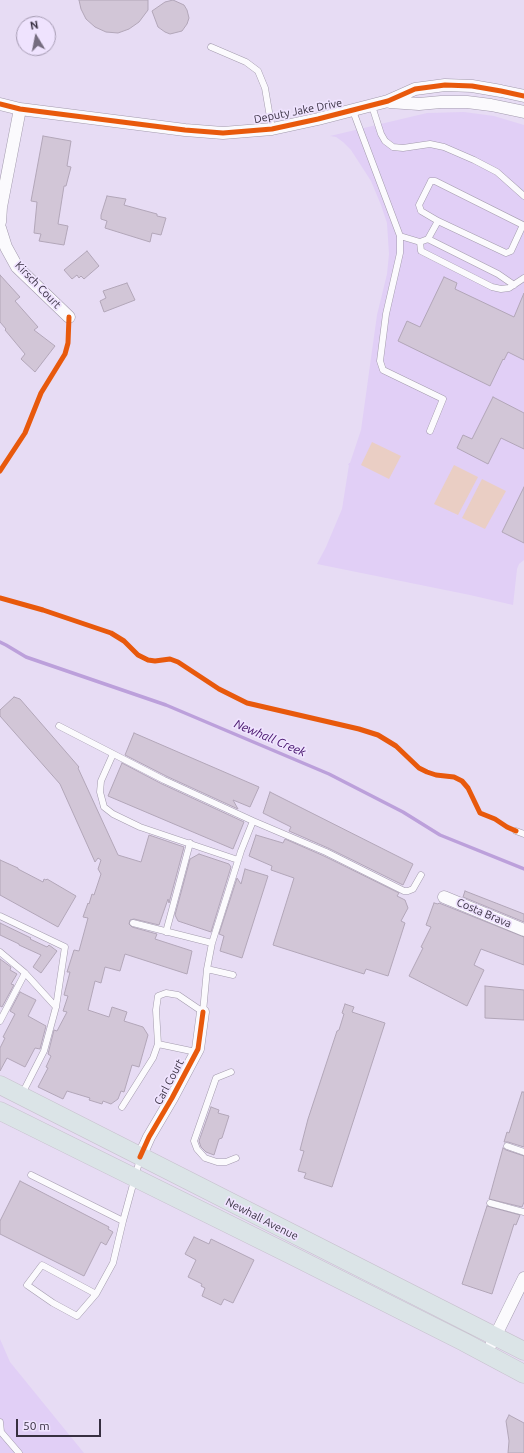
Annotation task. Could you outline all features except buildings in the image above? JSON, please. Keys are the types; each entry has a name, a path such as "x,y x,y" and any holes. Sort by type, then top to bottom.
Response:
{"main road":[{"name":"Newhall Avenue","path":"0,1085 524,1351"},
{"name":"Newhall Avenue","path":"0,1111 333,1276 524,1374"},
{"path":"333,1276 341,1259"}],"street":[{"name":"Deputy Jake Drive","path":"0,104 20,109 185,130 223,133 272,129 388,102 415,89 445,85 472,86 501,90 524,96"},
{"name":"Deputy Jake Drive","path":"388,102 419,104 467,102 524,112"},
{"path":"0,222 1,207 20,109"},
{"name":"Kirsch Court","path":"0,228 6,247 17,267 69,317"},
{"name":"Costa Brava","path":"444,897 524,930"},
{"name":"Carl Court","path":"140,1157 149,1137 198,1049 203,1012"},
{"path":"486,1355 524,1278"}],"lane":[{"path":"211,47 246,62 258,71 265,88 272,129"},
{"path":"372,106 381,134 385,141 393,148 430,144 444,147 497,172 524,196"},
{"path":"353,111 400,236 400,253 386,314 380,361 383,370 443,399 430,431"},
{"path":"430,181 436,181 524,225 511,250 506,253 438,221 421,211 419,205 430,181"},
{"path":"400,236 420,242 428,239 438,221"},
{"path":"428,239 498,274 514,285"},
{"path":"420,242 421,251 492,287 501,289 509,288 524,278"},
{"path":"58,726 253,821 326,852 404,891 413,889 421,875"},
{"path":"113,754 102,781 100,792 104,807 113,814 140,827 238,860"},
{"path":"122,1107 154,1058 158,1044 156,1010 158,996 166,993 178,995 203,1012 207,969 212,943 238,860 253,821"},
{"path":"516,831 524,834"},
{"path":"166,932 190,843"},
{"path":"0,916 65,947 56,1007 44,1051 21,1096"},
{"path":"133,923 212,943"},
{"path":"0,952 25,973 56,1007"},
{"path":"207,969 233,975"},
{"path":"0,1021 25,973"},
{"path":"158,1044 196,1052"},
{"path":"231,1072 216,1078 194,1141 197,1149 206,1158 217,1162 226,1162 236,1158"},
{"path":"507,1146 524,1152"},
{"path":"96,1294 42,1265 28,1285 53,1303 77,1316 96,1294 114,1263 123,1221 140,1157"},
{"path":"31,1175 123,1221"},
{"path":"490,1202 524,1212"},
{"path":"0,1422 1,1432 19,1453"}],"shaded area":[{"path":"464,112 494,116 524,125 524,560 519,564 517,569 513,605 317,564 342,509 348,465 361,430 377,315 387,274 389,254 387,223 371,181 351,150 336,137 330,136 427,113"},
{"path":"372,442 401,456 389,479 361,465"},
{"path":"454,465 478,477 458,515 434,504"},
{"path":"482,479 506,491 485,529 462,518"},
{"path":"0,1339 10,1362 84,1453 0,1453"}],"waterway":[{"name":"Newhall Creek","path":"0,642 26,657 166,705 329,774 403,812 440,835 524,869"}],"cycle path":[{"path":"0,104 20,109 185,130 223,133 272,129 388,101 415,89 445,85 472,86 524,96"},
{"path":"0,471 25,433 41,393 65,354 68,343 69,317"},
{"path":"0,598 43,610 111,633 124,641 138,655 148,660 155,661 170,659 178,662 219,689 247,703 359,729 378,735 396,746 419,768 436,775 454,777 462,781 468,788 480,813 495,819 516,831"},
{"path":"140,1157 149,1137 198,1049 203,1012"}]}
